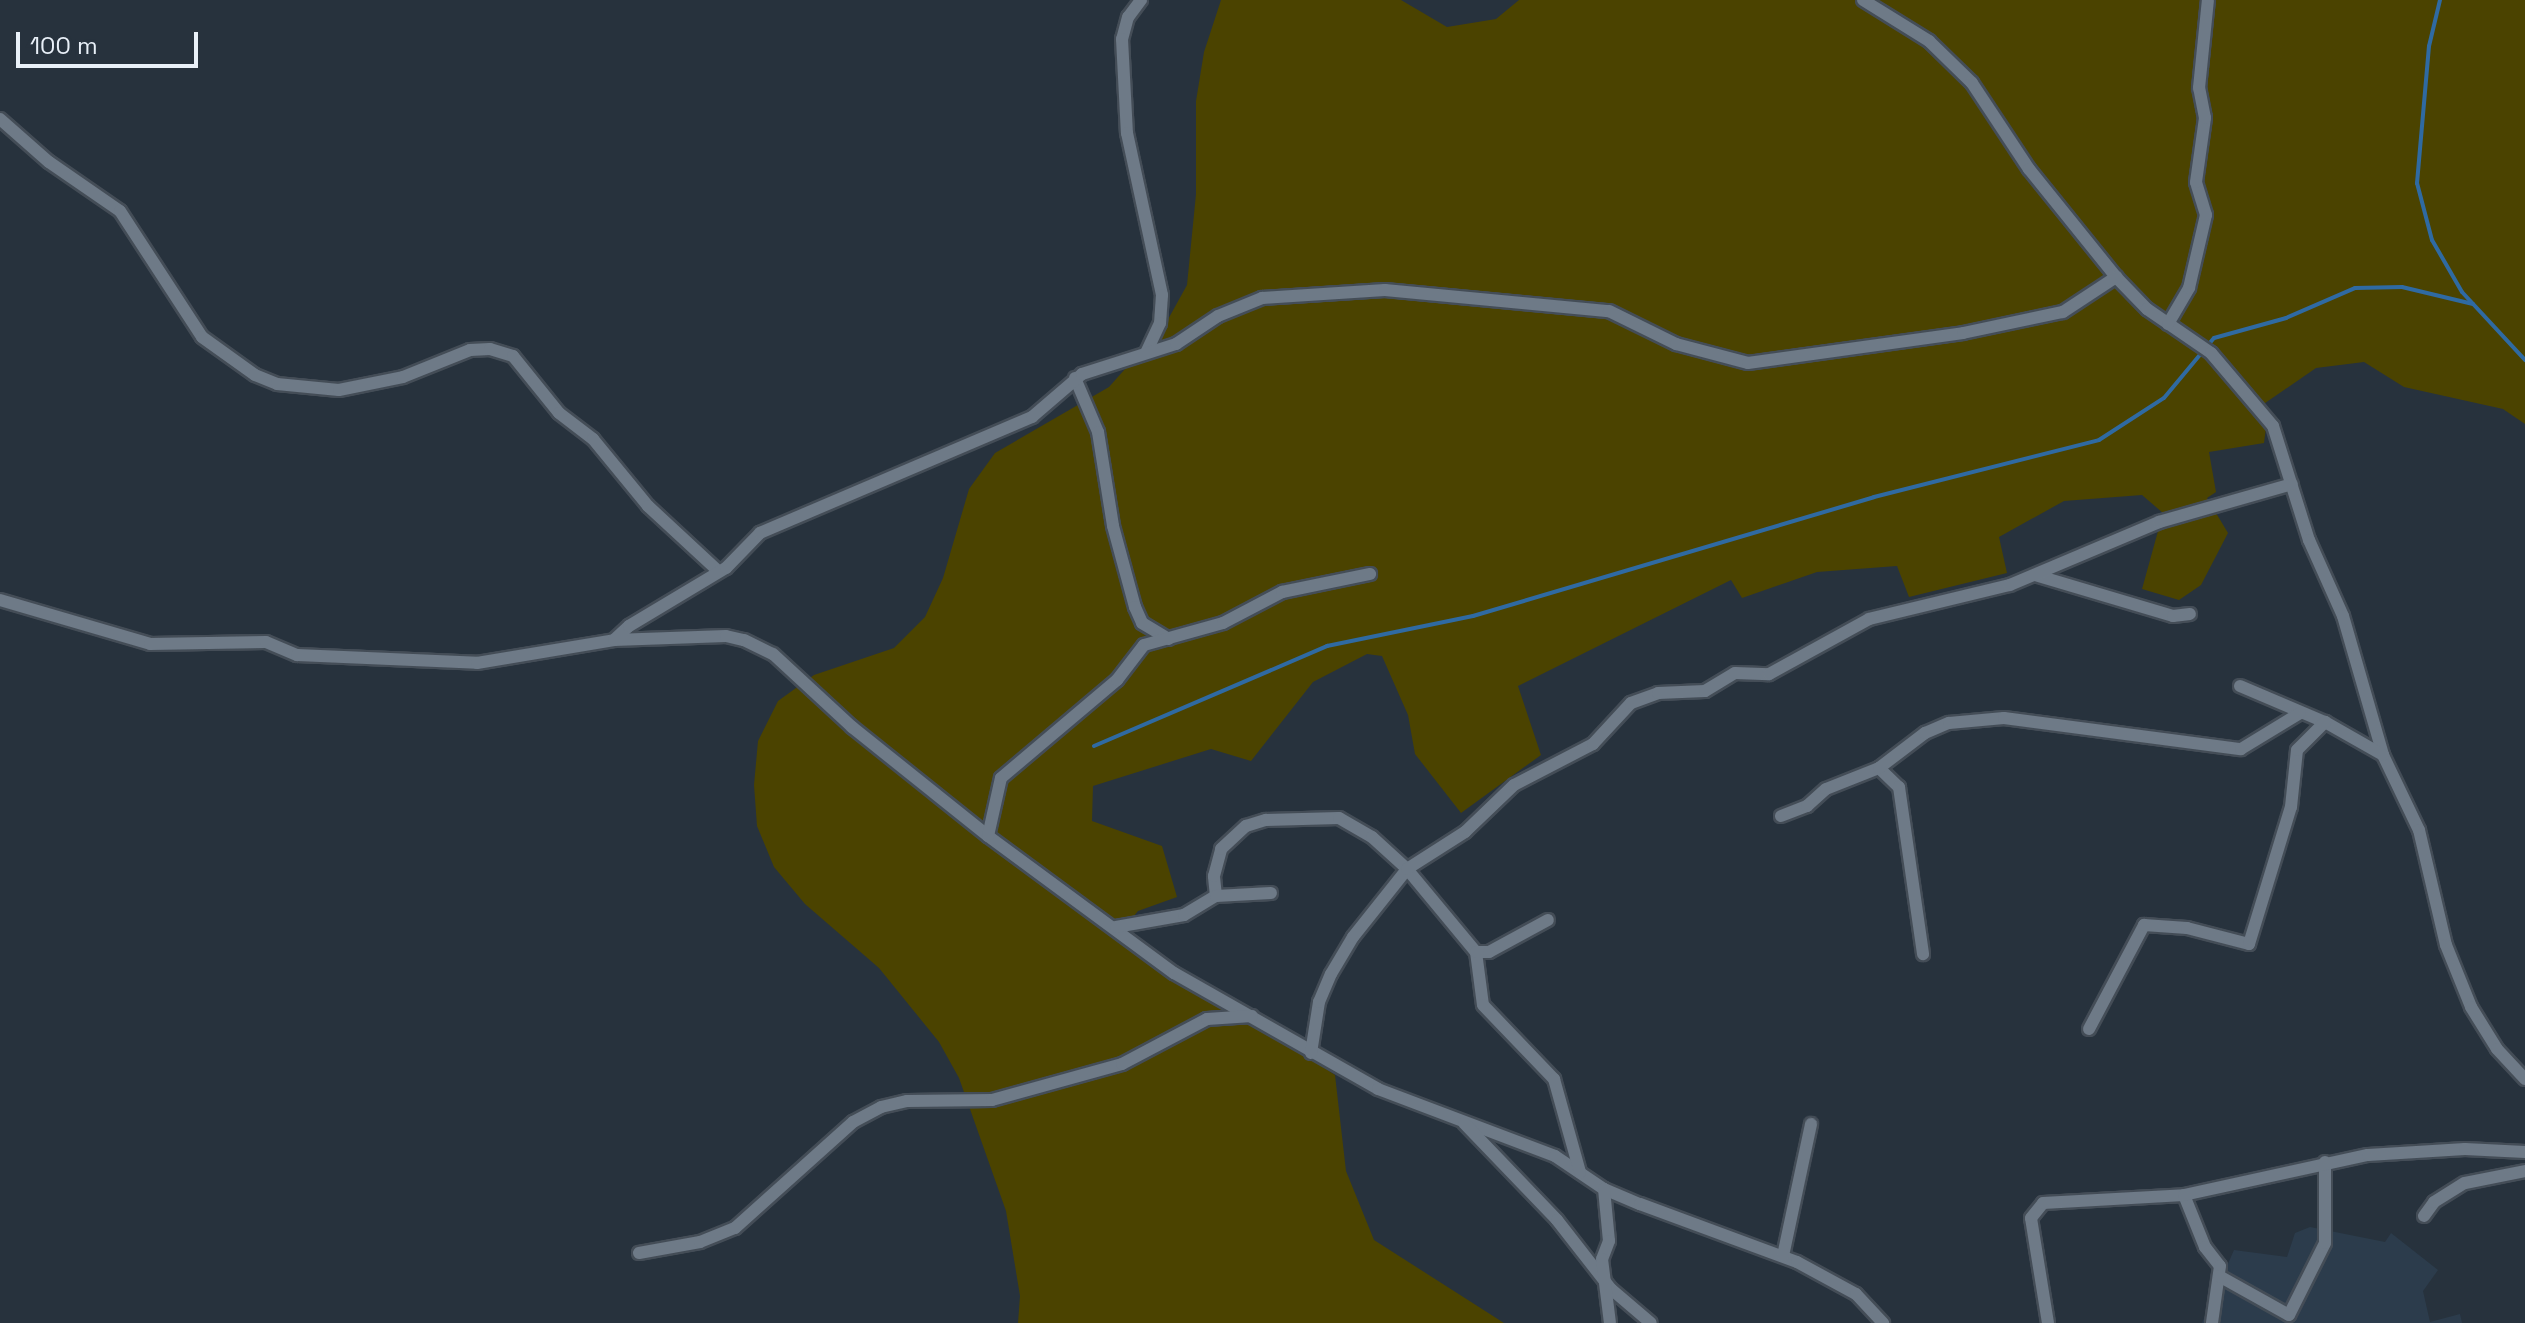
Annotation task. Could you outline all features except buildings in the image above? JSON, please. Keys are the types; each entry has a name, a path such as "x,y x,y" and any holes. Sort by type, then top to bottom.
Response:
{"street":[{"path":"1141,0 1128,17 1122,39 1127,133 1162,295 1160,323 1146,353"},
{"path":"1863,0 1929,41 1972,83 2029,169 2116,277 2168,324 2211,353 2273,426 2309,540 2343,616 2383,755 2419,830 2446,945 2468,1000 2494,1045 2525,1079"},
{"path":"2168,324 2189,288 2206,215 2196,182 2205,118 2199,88 2208,0"},
{"path":"0,119 49,162 120,211 202,337 255,375 269,383 328,391 403,377 470,350 490,349 513,356 559,413 593,439 648,506 717,570"},
{"path":"614,640 717,570 760,533 1032,417 1075,378 1176,344 1218,316 1262,298 1376,289 1609,311 1676,344 1748,363 1784,362 2063,312 2116,277"},
{"path":"1075,378 1098,432 1113,526 1135,607 1146,626 1169,639"},
{"path":"1311,1053 1319,1002 1331,974 1359,928 1407,869 1465,832 1514,785 1593,744 1621,711 1644,696 1705,691 1735,673 1769,674 1869,619 2035,575 2159,522 2292,484"},
{"path":"988,836 1001,778 1117,680 1144,645 1223,623 1282,592 1370,574"},
{"path":"2035,575 2173,616 2190,614"},
{"path":"0,600 150,644 266,642 297,655 477,663 614,640 746,635 773,654 852,727 988,836 1116,927 1174,973 1378,1089 1555,1156 1604,1189 1783,1256 1856,1294 1883,1323"},
{"path":"2240,686 2325,722 2383,755"},
{"path":"1781,816 1807,806 1826,789 1879,768 1925,733 1949,723 2004,718 2241,749 2300,713"},
{"path":"2089,1029 2144,925 2187,928 2249,944 2291,807 2297,750 2325,722"},
{"path":"1879,768 1899,787 1923,954"},
{"path":"1216,896 1214,876 1221,849 1246,826 1266,820 1339,818 1372,837 1407,869 1476,952 1483,1005 1554,1079 1580,1172"},
{"path":"1116,927 1184,915 1216,896 1271,893"},
{"path":"1476,952 1489,952 1548,920"},
{"path":"639,1253 700,1242 735,1228 853,1122 881,1107 916,1100 992,1100 1122,1064 1207,1019 1252,1016"},
{"path":"1462,1121 1557,1220 1606,1283 1651,1323"},
{"path":"1783,1256 1811,1124"},
{"path":"2048,1323 2031,1218 2034,1208 2184,1195 2325,1162 2465,1149 2525,1152"},
{"path":"2219,1276 2289,1315 2325,1243 2325,1162"},
{"path":"2424,1216 2434,1202 2465,1183 2525,1171"},
{"path":"1604,1189 1610,1323"},
{"path":"2184,1195 2205,1247 2220,1266 2212,1323"}],"shaded area":[{"path":"1221,0 1401,0 1447,27 1496,19 1519,0 2525,0 2525,424 2503,409 2404,387 2364,362 2316,368 2255,410 2266,428 2264,443 2209,452 2216,492 2207,498 2228,533 2201,585 2179,600 2142,589 2163,513 2142,495 2064,501 1999,537 2007,573 1909,597 1897,566 1817,572 1742,598 1731,580 1518,686 1541,755 1461,813 1415,754 1408,715 1382,656 1367,654 1313,682 1251,761 1211,749 1093,786 1092,821 1162,846 1177,897 1138,911 1121,932 1335,1075 1346,1171 1374,1240 1504,1323 1018,1323 1020,1296 1006,1211 959,1078 939,1042 879,968 805,904 774,867 757,826 754,785 758,741 778,701 814,675 894,648 925,617 943,578 969,489 995,453 1109,387 1166,323 1187,285 1196,194 1196,101 1204,52"},
{"path":"2310,1227 2385,1242 2391,1233 2438,1270 2423,1291 2430,1322 2460,1314 2462,1323 2202,1323 2234,1250 2287,1257 2295,1233"}],"waterway":[{"path":"2440,0 2429,46 2417,183 2432,240 2462,292 2525,360"},
{"path":"1094,746 1327,646 1473,616 1874,497 2099,440 2164,398 2214,338 2286,318 2355,288 2402,287 2473,304"}]}
